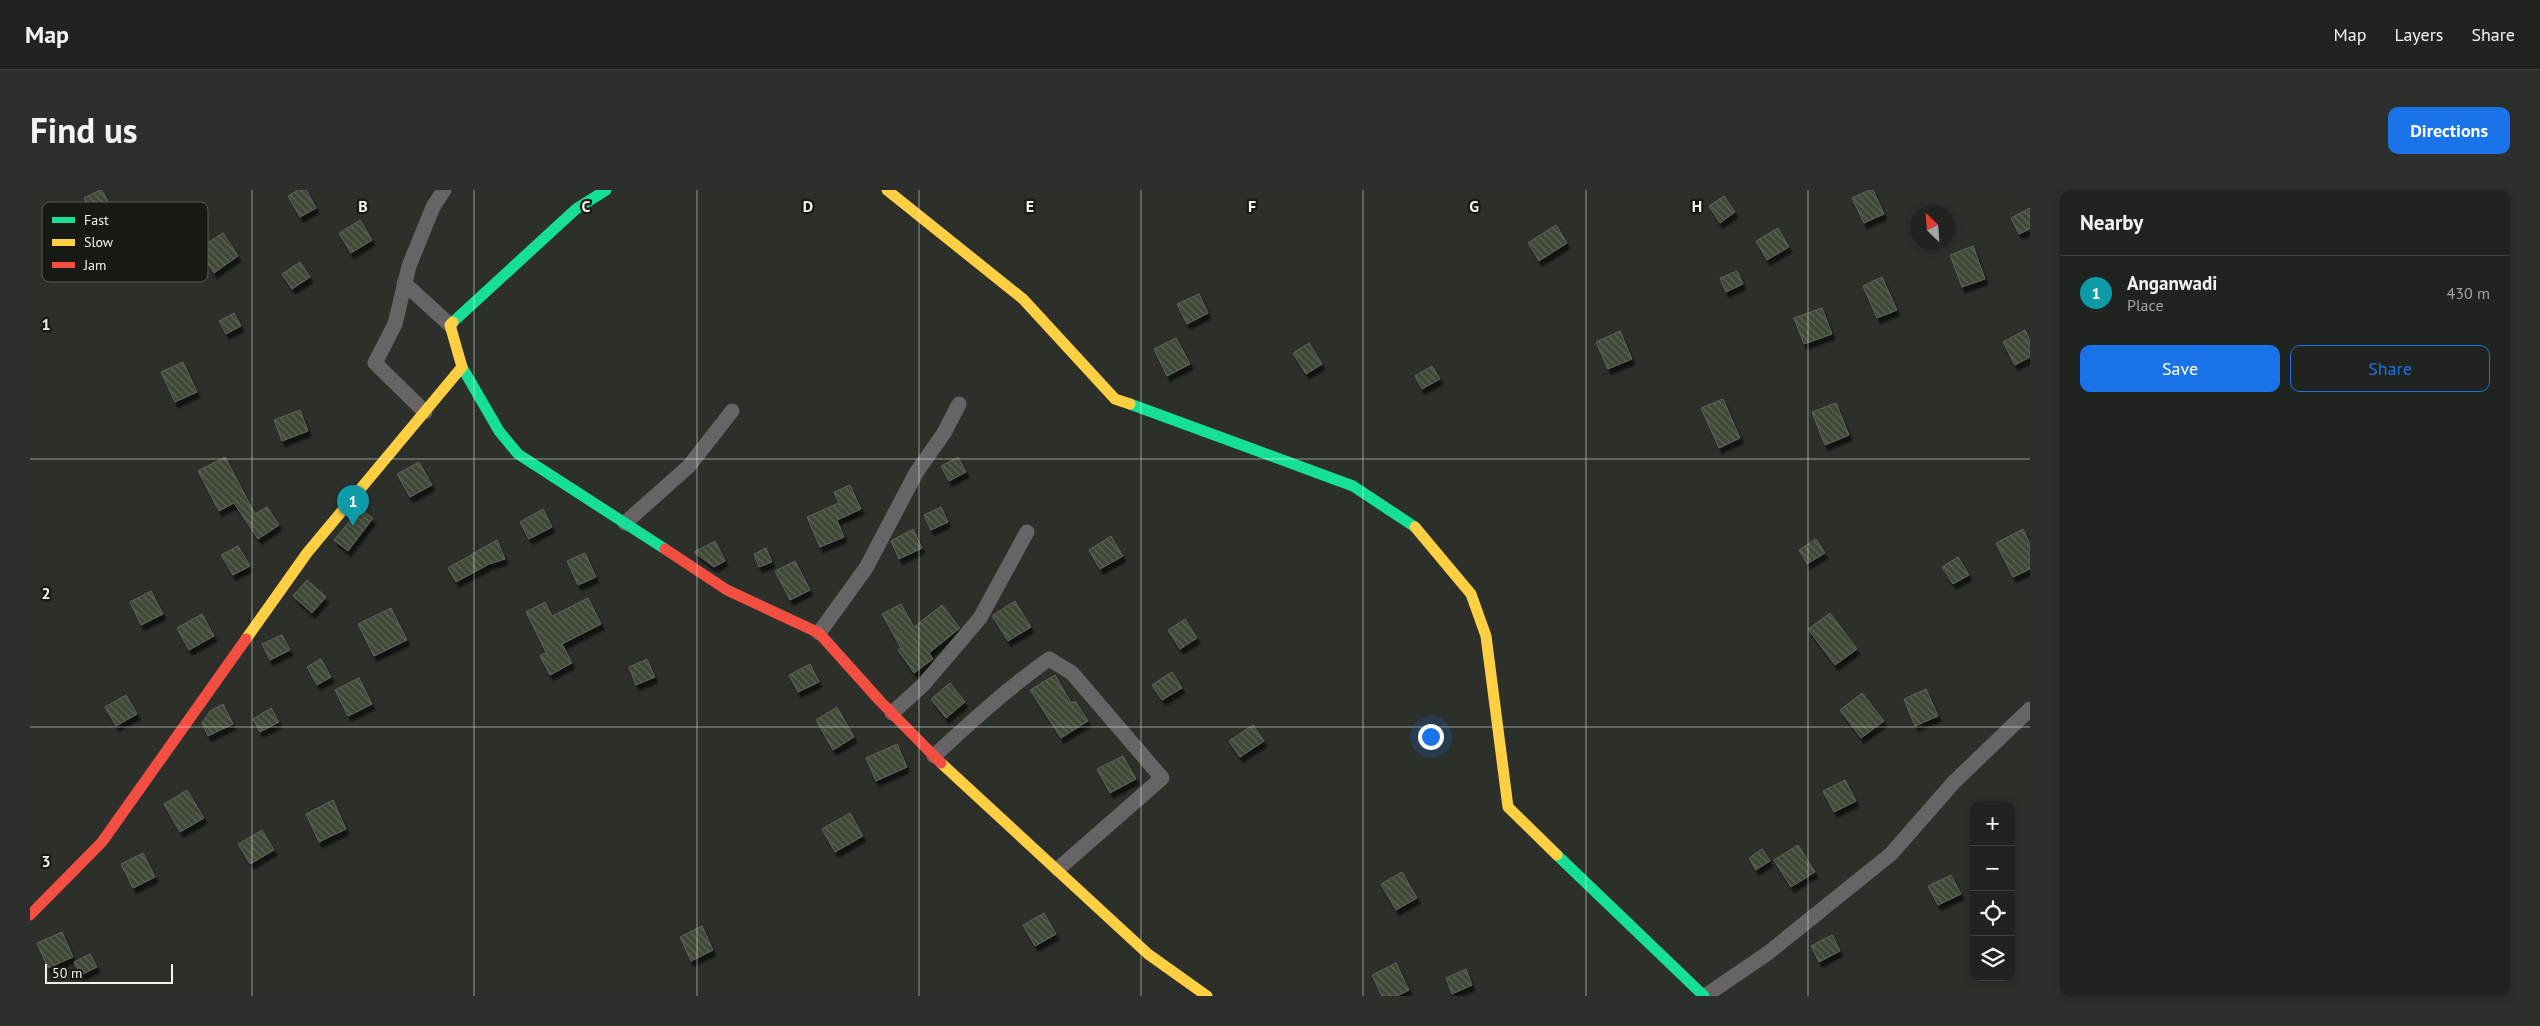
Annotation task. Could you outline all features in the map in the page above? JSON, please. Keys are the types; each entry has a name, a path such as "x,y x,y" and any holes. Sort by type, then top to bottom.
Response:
{"street":[{"path":"425,412 375,363 395,324 404,283 433,207 444,190"},
{"path":"450,325 576,209 606,190"},
{"path":"887,190 1023,298 1115,399 1353,486 1417,528 1471,594 1486,636 1508,807 1704,996 1775,947 1891,854 1954,782 2030,709"},
{"path":"404,283 450,325 462,367 499,430 518,454 727,590 819,633 934,756 1148,954 1207,996"},
{"path":"30,915 102,842 307,553 462,367"},
{"path":"819,633 866,568 916,473 944,433 959,404"},
{"path":"625,523 689,466 732,411"},
{"path":"892,713 923,685 980,618 1027,532"},
{"path":"934,756 1027,674 1049,659 1072,673 1162,778 1058,869"}],"building":[{"path":"102,190 108,202 86,202 84,198"},
{"path":"298,190 306,190 316,208 300,217 288,196"},
{"path":"1873,190 1884,214 1864,223 1852,198"},
{"path":"1724,196 1735,212 1720,223 1709,206"},
{"path":"2030,208 2030,229 2019,234 2011,218"},
{"path":"360,220 372,240 351,253 339,233"},
{"path":"1556,225 1567,243 1539,261 1528,243"},
{"path":"1778,228 1789,247 1767,260 1756,241"},
{"path":"223,233 238,256 214,273 208,264 208,243"},
{"path":"1973,246 1985,279 1962,287 1950,255"},
{"path":"300,262 310,277 292,289 282,274"},
{"path":"1737,271 1743,284 1726,292 1720,278"},
{"path":"1882,277 1897,310 1877,318 1863,286"},
{"path":"1199,294 1208,313 1187,324 1177,304"},
{"path":"1822,308 1832,334 1804,344 1794,318"},
{"path":"234,313 241,326 226,334 219,321"},
{"path":"2025,330 2030,341 2030,357 2015,365 2003,342"},
{"path":"1620,331 1632,359 1608,369 1596,342"},
{"path":"1176,338 1190,364 1167,376 1154,349"},
{"path":"1309,343 1322,364 1306,374 1293,353"},
{"path":"183,362 197,392 175,402 161,372"},
{"path":"1432,366 1440,379 1422,389 1415,376"},
{"path":"1723,399 1740,438 1719,448 1701,408"},
{"path":"1836,403 1849,435 1825,445 1812,412"},
{"path":"300,410 308,431 282,441 274,420"},
{"path":"225,457 255,514 267,507 279,525 258,539 234,503 219,511 198,471"},
{"path":"958,457 966,472 949,481 941,466"},
{"path":"419,462 432,485 410,497 397,474"},
{"path":"850,485 861,509 837,520 844,537 820,547 807,517 839,503 834,492"},
{"path":"941,507 948,522 931,530 924,515"},
{"path":"360,509 373,518 348,551 334,540"},
{"path":"543,509 552,527 529,539 520,522"},
{"path":"913,529 922,548 899,559 891,541"},
{"path":"2023,529 2030,544 2030,569 2013,577 1996,543"},
{"path":"1111,536 1123,556 1100,569 1089,550"},
{"path":"1816,539 1825,553 1807,564 1799,550"},
{"path":"497,540 505,559 489,564 456,582 448,568"},
{"path":"715,541 725,561 714,567 694,552"},
{"path":"238,546 250,566 233,575 221,555"},
{"path":"766,548 772,562 759,567 754,554"},
{"path":"585,553 596,577 578,585 567,561"},
{"path":"1958,557 1969,575 1953,584 1942,567"},
{"path":"795,561 810,590 790,600 775,571"},
{"path":"307,580 326,597 312,613 293,596"},
{"path":"151,591 163,614 141,625 130,602"},
{"path":"588,598 601,624 562,644 572,663 550,675 540,656 546,652 526,612 545,602 552,616"},
{"path":"1015,601 1031,627 1008,641 992,616"},
{"path":"901,604 914,627 942,605 960,628 929,653 933,659 914,673 898,650 901,648 882,614"},
{"path":"391,608 407,640 374,656 358,624"},
{"path":"1830,613 1857,649 1835,665 1808,629"},
{"path":"202,614 214,636 189,650 177,628"},
{"path":"1185,619 1197,638 1180,649 1168,630"},
{"path":"282,635 290,650 270,660 262,644"},
{"path":"321,659 331,677 317,685 307,667"},
{"path":"647,659 655,677 636,685 629,667"},
{"path":"810,664 819,682 798,692 789,675"},
{"path":"1172,672 1182,688 1162,700 1152,685"},
{"path":"1055,675 1071,703 1075,701 1088,721 1061,738 1030,690"},
{"path":"359,678 372,704 348,716 335,690"},
{"path":"950,683 965,702 946,718 931,699"},
{"path":"1926,689 1938,716 1915,726 1904,699"},
{"path":"1862,693 1884,721 1861,738 1840,710"},
{"path":"126,695 137,714 116,726 105,707"},
{"path":"223,704 233,724 208,736 202,723 210,711"},
{"path":"837,707 854,737 833,750 816,720"},
{"path":"271,708 279,722 260,732 253,719"},
{"path":"1253,725 1264,741 1240,757 1229,741"},
{"path":"897,744 907,767 876,781 866,758"},
{"path":"1123,756 1136,779 1110,793 1097,769"},
{"path":"1845,780 1856,801 1834,812 1823,791"},
{"path":"187,790 204,818 180,832 164,804"},
{"path":"333,800 346,829 319,842 306,814"},
{"path":"850,813 863,836 835,852 822,829"},
{"path":"262,830 274,850 250,864 238,844"},
{"path":"1798,845 1815,872 1791,887 1774,860"},
{"path":"1762,849 1770,861 1756,870 1749,858"},
{"path":"143,853 155,877 133,888 121,864"},
{"path":"1402,872 1417,898 1396,910 1381,884"},
{"path":"1951,875 1961,894 1938,905 1928,886"},
{"path":"1044,913 1056,934 1035,946 1023,925"},
{"path":"702,926 713,950 691,961 680,937"},
{"path":"62,932 73,957 48,968 37,943"},
{"path":"1832,935 1840,951 1819,962 1811,946"},
{"path":"90,954 97,967 81,975 74,962"},
{"path":"1396,963 1409,990 1397,996 1382,996 1372,975"},
{"path":"1466,969 1472,985 1452,994 1446,978"}],"traffic: fast":[{"path":"453,322 576,209 606,190"},
{"path":"462,367 499,431 518,454 665,549"},
{"path":"1130,404 1353,486 1415,527"},
{"path":"1557,855 1704,996"}],"traffic: slow":[{"path":"887,190 1023,299 1115,399 1130,404"},
{"path":"246,639 307,553 462,367 450,325 453,322"},
{"path":"1415,527 1471,594 1486,636 1508,807 1557,855"},
{"path":"941,763 1148,954 1207,996"}],"traffic: jam":[{"path":"665,549 727,590 819,633 880,701 941,763"},
{"path":"30,915 102,842 246,639"}],"place":[{"name":"Anganwadi","path":"353,526"}]}
